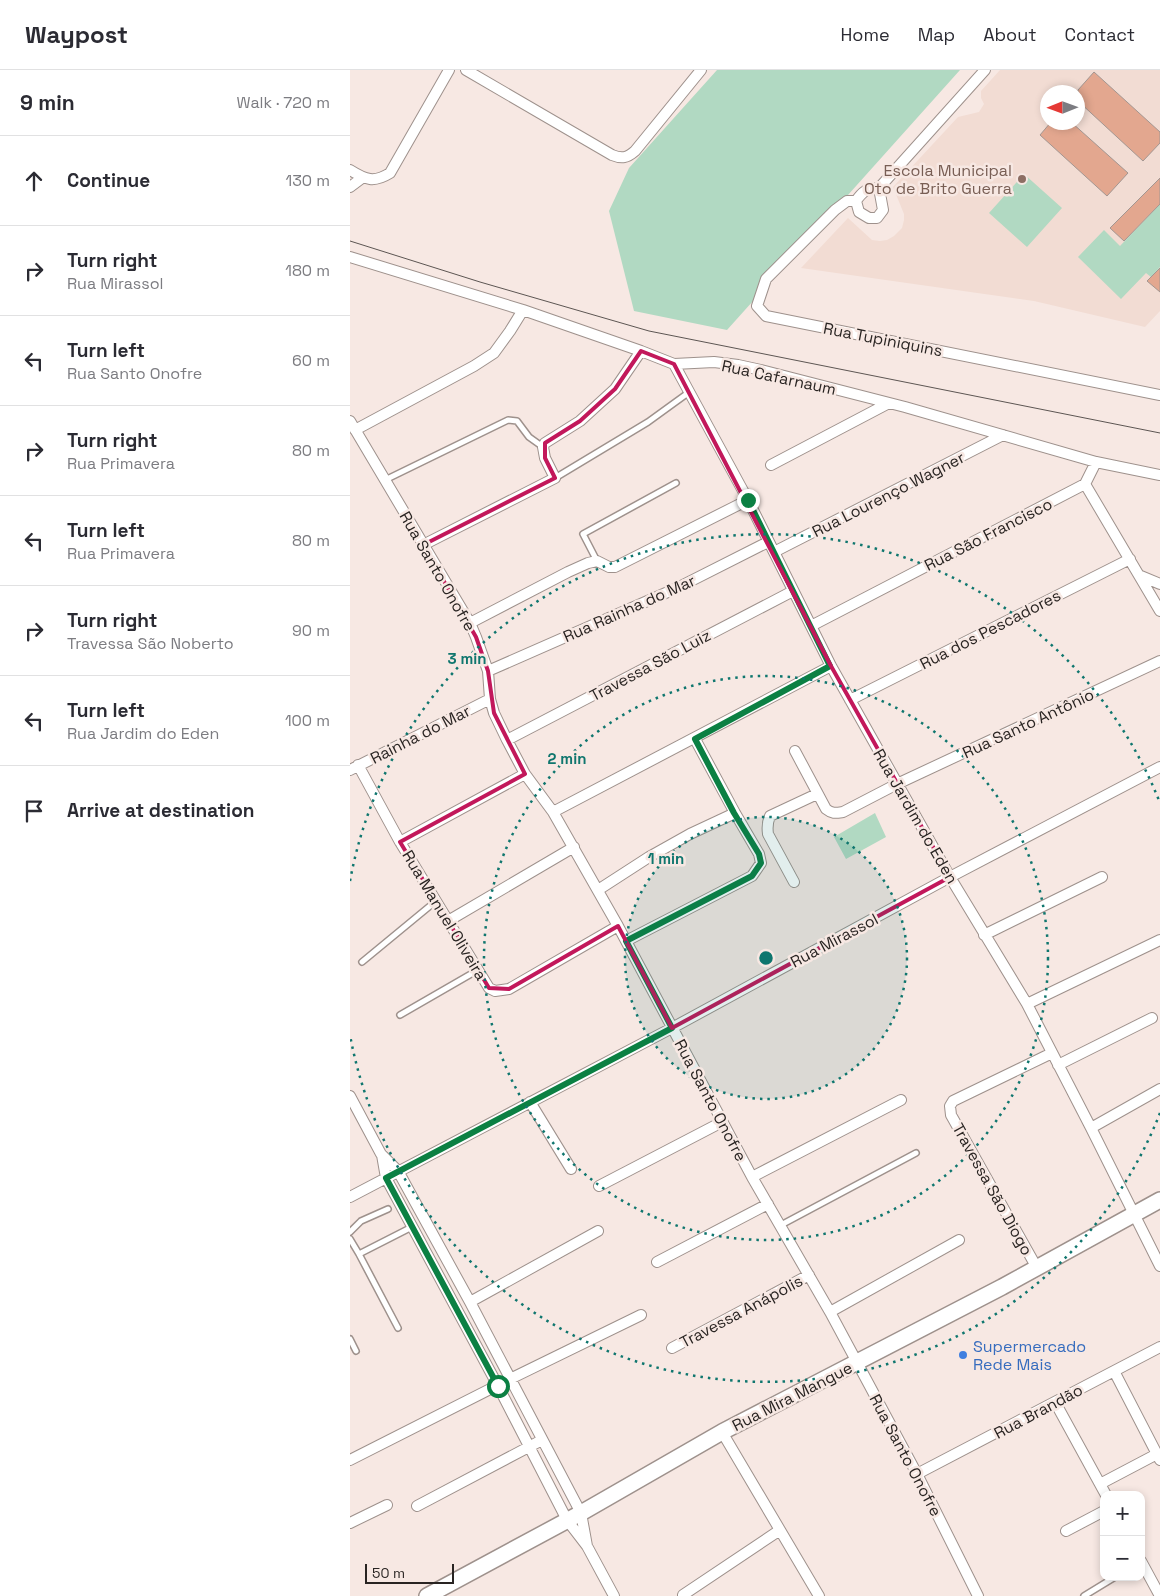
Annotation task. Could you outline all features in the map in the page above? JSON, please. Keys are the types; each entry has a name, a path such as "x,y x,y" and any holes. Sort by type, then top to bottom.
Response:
{"main road":[{"name":"Rua Mira Mangue","path":"427,1596 581,1513 722,1432 1037,1268 1160,1200"}],"street":[{"path":"350,170 362,178 371,180 381,179 390,173 449,70"},
{"path":"466,70 612,156 620,158 629,157 635,151 701,70"},
{"path":"879,188 883,210 877,218 869,218 859,212 856,201 860,194 872,188 879,188 985,70"},
{"path":"350,187 362,178"},
{"name":"Rua Tupiniquins","path":"856,201 847,201 835,210 766,279 756,306 766,316 1160,395"},
{"name":"Rua Cafarnaum","path":"350,257 523,310 641,350 674,364 714,362 738,365 889,403 1096,462"},
{"path":"352,426 474,366 494,353 523,310"},
{"path":"423,545 555,478 545,458 543,447 545,444 580,421 615,388 641,350"},
{"name":"Rua Jardim do Eden","path":"674,364 688,393 748,500 830,666 950,877 1026,1004 1160,1266"},
{"path":"771,465 889,403"},
{"name":"Rua Santo Onofre","path":"352,426 470,623 488,671 490,699 494,713 525,774 553,812 618,926 752,1177 830,1312 917,1474 978,1596"},
{"name":"Rua Lourenço Wagner","path":"774,552 1003,435"},
{"path":"1160,475 1096,462 1084,484 1141,576 1160,611"},
{"name":"Rua São Francisco","path":"810,626 1084,484"},
{"path":"470,623 588,562 597,561 609,568 615,567 748,500"},
{"name":"Rua Rainha do Mar","path":"488,671 677,588 768,542"},
{"name":"Rua dos Pescadores","path":"850,700 1130,559"},
{"path":"1141,576 1160,584"},
{"name":"Travessa São Luiz","path":"507,740 793,591"},
{"name":"Rua Santo Antônio","path":"795,751 826,809 830,812 843,812 897,784 1160,661"},
{"path":"553,812 695,739 830,666"},
{"name":"Rainha do Mar","path":"354,768 490,699"},
{"path":"626,941 752,876 761,863 759,854 734,813 695,739"},
{"name":"Rua Mirassol","path":"350,1197 672,1028 950,877 1160,767"},
{"name":"Rua Manuel Oliveira","path":"354,768 489,988 495,991 508,989 618,926"},
{"path":"400,842 525,774"},
{"path":"794,882 768,834 767,822 770,816 817,794"},
{"path":"598,890 649,856 734,813"},
{"path":"448,921 574,847"},
{"path":"984,934 1102,877"},
{"path":"1026,1004 1160,940"},
{"path":"1058,1065 1152,1018"},
{"name":"Travessa São Diogo","path":"1037,1268 951,1115 950,1106 953,1101 1052,1053"},
{"path":"1091,1128 1160,1089"},
{"path":"350,1096 382,1154 398,1172 470,1302 581,1513 587,1546"},
{"path":"752,1177 901,1100"},
{"path":"530,1102 571,1169"},
{"path":"599,1186 722,1122"},
{"path":"382,1154 386,1178 498,1386 567,1520 587,1546 614,1596"},
{"path":"658,1262 768,1204"},
{"path":"470,1302 598,1231"},
{"path":"830,1312 959,1240"},
{"name":"Travessa Anápolis","path":"672,1348 809,1275"},
{"path":"350,1460 642,1315"},
{"name":"Rua Brandão","path":"917,1474 1160,1347"},
{"path":"1100,1484 1158,1457 1114,1371"},
{"path":"1055,1402 1104,1491"},
{"path":"722,1432 819,1596"},
{"path":"417,1506 542,1440"},
{"path":"350,1523 387,1505"},
{"path":"1066,1532 1100,1513"},
{"path":"683,1595 780,1530"},
{"path":"1145,1568 1159,1592"}],"lane":[{"path":"555,478 641,427 688,393"},
{"path":"384,480 503,421 517,421 535,443 543,447"},
{"path":"597,561 583,534 676,483"},
{"path":"362,962 436,901"},
{"path":"400,1015 478,970"},
{"path":"781,1225 916,1153"},
{"path":"350,1232 361,1221 388,1209"},
{"path":"359,1254 412,1227"},
{"path":"350,1239 398,1328"},
{"path":"350,1339 356,1351"},
{"path":"1084,1596 1108,1581"}],"highlighted area":[{"path":"641,351 674,364 831,666 950,877 672,1028 618,926 509,989 489,988 400,842 525,774 494,713 488,671 476,637 423,545 555,478 545,458 545,443 580,421 615,389"}],"shaded area":[{"name":"Escola Municipal Oto de Brito Guerra","path":"1000,70 1160,70 1160,311 1145,327 1034,301 801,268 848,218 872,240 887,240 894,236 902,228 904,214 893,187 958,117 979,112 984,104 981,98 981,91"}],"green space":[{"path":"717,70 960,70 727,330 634,311 609,211 629,168"},
{"path":"1024,174 1062,208 1027,247 989,213"},
{"path":"1160,204 1160,267 1151,277 1146,273 1121,299 1078,257 1104,230 1120,246"},
{"path":"875,813 886,837 846,859 834,837"}],"building":[{"path":"1094,72 1160,132 1160,143 1143,161 1085,107 1085,85 1082,85"},
{"path":"1044,130 1080,130 1128,173 1107,196 1040,135"},
{"path":"1160,178 1160,204 1124,241 1110,228"},
{"path":"1160,268 1160,292 1147,281"}],"tram line":[{"path":"350,241 480,282 649,331 1160,433"}],"place":[{"name":"Escola Municipal Oto de Brito Guerra","path":"1022,179"},
{"name":"Supermercado Rede Mais","path":"963,1355"}],"route":[{"path":"498,1386 386,1178 672,1028 626,941 752,876 758,870 761,863 759,854 734,813 695,739 830,666 748,500"}]}
